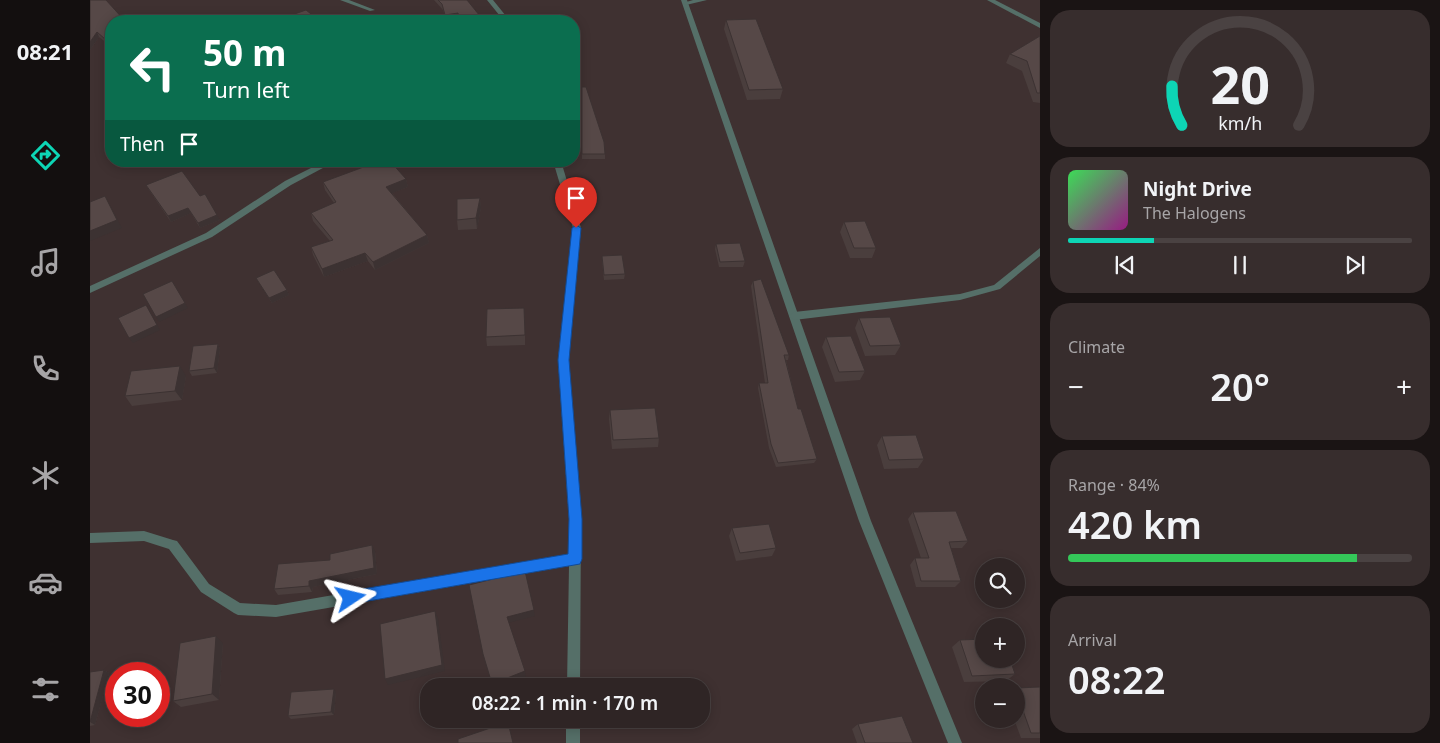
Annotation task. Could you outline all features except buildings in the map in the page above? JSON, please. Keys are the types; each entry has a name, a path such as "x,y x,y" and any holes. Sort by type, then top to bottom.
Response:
{"street":[{"path":"343,0 372,10"},
{"path":"490,0 502,15"},
{"path":"704,0 685,1 865,522 955,743"},
{"path":"990,0 1040,26"},
{"path":"90,290 209,235 288,183 320,167"},
{"path":"559,167 576,228 563,360 576,519 574,678"},
{"path":"794,316 960,297 997,287 1040,251"},
{"path":"90,538 144,536 173,545 205,588 238,609 276,610 575,559"},
{"path":"573,728 573,743"}],"route":[{"path":"351,598 575,559 576,519 563,360 576,228"}]}
